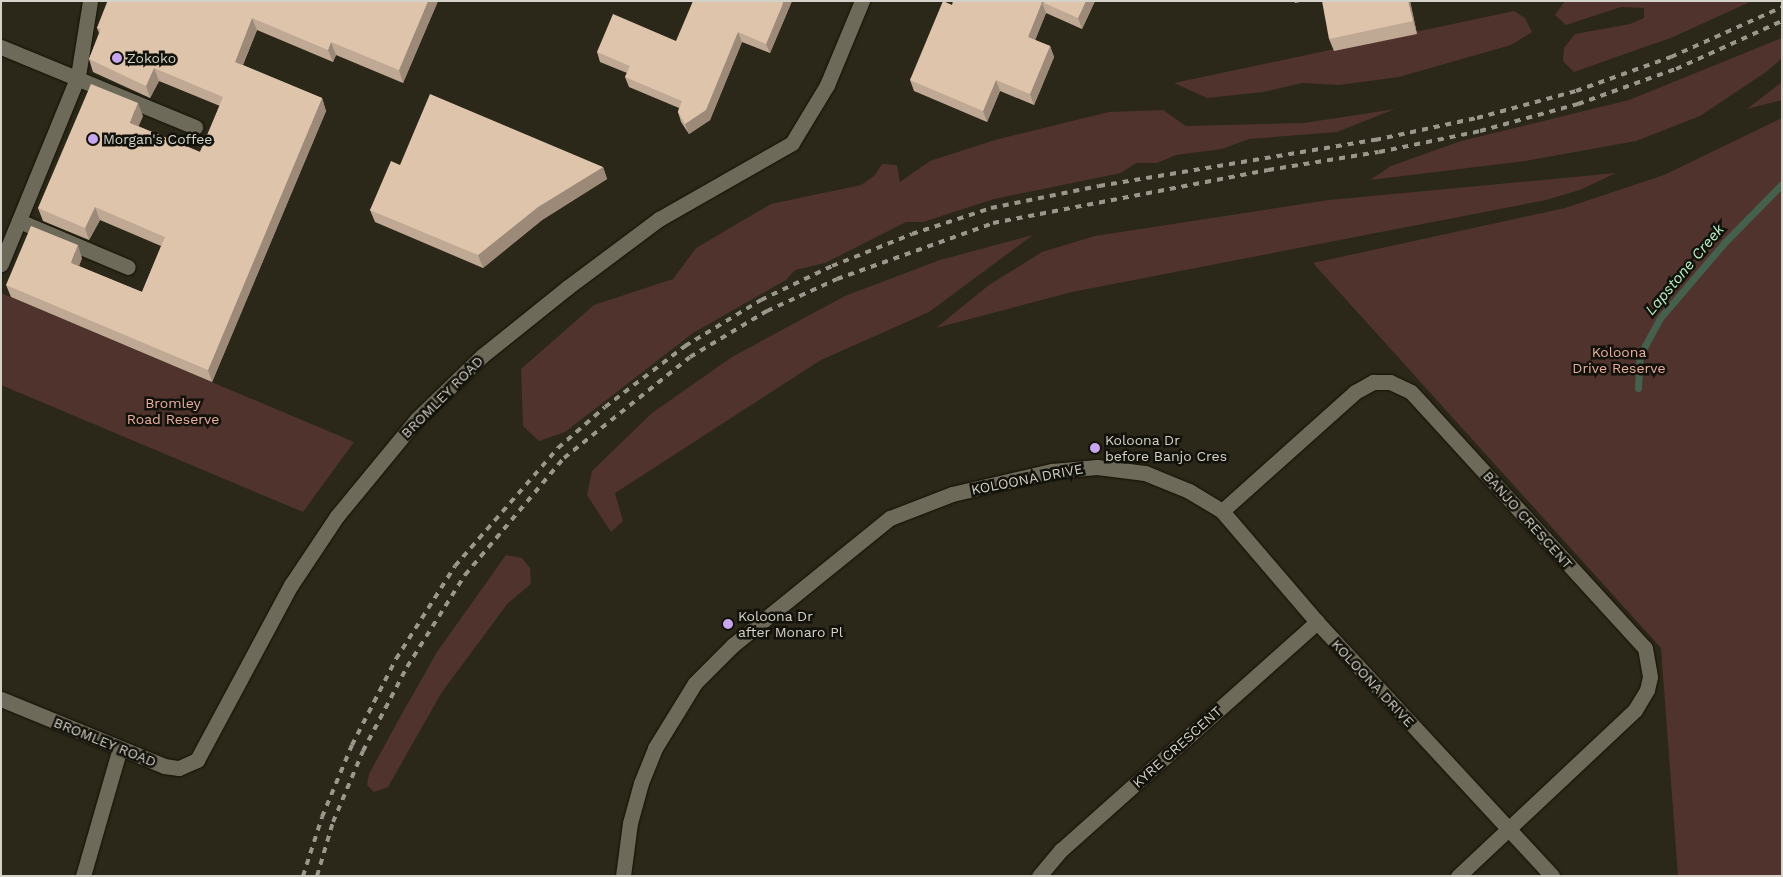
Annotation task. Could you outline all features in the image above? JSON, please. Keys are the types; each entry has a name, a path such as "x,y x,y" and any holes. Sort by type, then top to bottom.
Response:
{"street":[{"path":"1,264 78,76 90,1"},
{"name":"BROMLEY ROAD","path":"1,699 120,750 172,768 197,760 291,585 337,516 398,440 428,406 482,356 568,287 659,219 792,143 827,85 862,1"},
{"path":"1,47 78,76 195,127"},
{"path":"19,221 128,267"},
{"name":"BANJO CRESCENT","path":"1222,512 1355,392 1373,382 1390,382 1410,392 1422,404 1634,635 1649,657 1650,677 1642,702 1458,876"},
{"name":"KOLOONA DRIVE","path":"624,876 630,823 640,783 663,732 695,683 733,645 890,518 952,494 1058,470 1096,466 1145,473 1189,491 1222,512 1317,622 1552,876"},
{"name":"KYRE CRESCENT","path":"1039,876 1061,850 1317,622"},
{"path":"83,876 120,750"}],"green space":[{"path":"1565,1 1752,1 1673,37 1574,72 1563,61 1564,48 1575,34 1630,24 1644,18 1644,8 1621,7 1566,25 1555,15"},
{"path":"1514,11 1525,18 1532,32 1511,45 1399,77 1339,85 1302,83 1263,92 1207,98 1174,83"},
{"path":"1782,38 1782,58 1766,72 1700,116 1636,141 1525,161 1370,180 1391,166 1461,141 1629,100"},
{"path":"1782,82 1782,100 1747,109"},
{"path":"1395,109 1337,132 1249,139 1222,149 1176,155 1157,163 1136,163 1121,173 994,199 923,222 906,222 825,263 795,270 786,280 693,333 565,432 539,441 523,426 521,369 594,305 673,279 696,248 771,204 861,185 874,176 882,164 897,165 900,182 930,161 995,140 1109,112 1163,110 1186,126 1304,123"},
{"name":"Koloona Drive Reserve","path":"1782,118 1782,876 1678,876 1661,648 1313,263 1565,208 1664,175"},
{"path":"1616,173 1580,190 1546,200 1072,292 936,328 989,285 1042,252 1095,236 1329,200"},
{"path":"1033,235 929,312 821,360 615,493 623,521 611,532 587,495 592,471 652,413 732,357 845,296 940,260"},
{"name":"Bromley Road Reserve","path":"1,293 354,442 303,512 1,385"},
{"path":"506,555 522,558 530,568 531,584 508,603 442,692 388,787 374,792 367,785 369,774 398,721 437,652"}],"building":[{"path":"108,1 428,1 399,70 331,42 328,50 252,18 235,62 322,98 208,370 6,285 31,226 78,245 71,263 142,292 165,237 95,207 85,228 38,208 91,84 138,103 130,123 200,152 223,97 154,68 146,86 89,59 101,29 97,28"},
{"path":"693,1 784,1 766,44 738,32 706,110 685,124 678,112 682,101 625,77 630,66 597,52 613,14 676,41"},
{"path":"943,1 952,5 953,1 1086,1 1078,18 1042,2 1028,37 1050,46 1030,94 996,80 983,111 910,80"},
{"path":"1322,1 1408,1 1413,21 1329,39"},
{"path":"430,94 603,167 538,207 478,255 370,210 391,161 400,165"}],"waterway":[{"name":"Lapstone Creek","path":"1638,388 1640,355 1660,318 1724,243 1782,184"}],"railway":[{"path":"303,876 322,817 352,745 396,659 455,566 558,448 605,407 685,346 761,300 832,266 912,234 991,208 1099,186 1375,140 1477,118 1576,91 1671,57 1782,7"},
{"path":"317,876 333,822 363,751 407,667 465,575 564,458 690,357 767,311 837,279 993,223 1268,170 1379,152 1480,131 1578,104 1676,69 1782,21"}],"place":[{"name":"Zokoko","path":"117,58"},
{"name":"Morgan's Coffee","path":"93,139"},
{"name":"Koloona Dr before Banjo Cres","path":"1095,448"},
{"name":"Koloona Dr after Monaro Pl","path":"728,624"}]}
